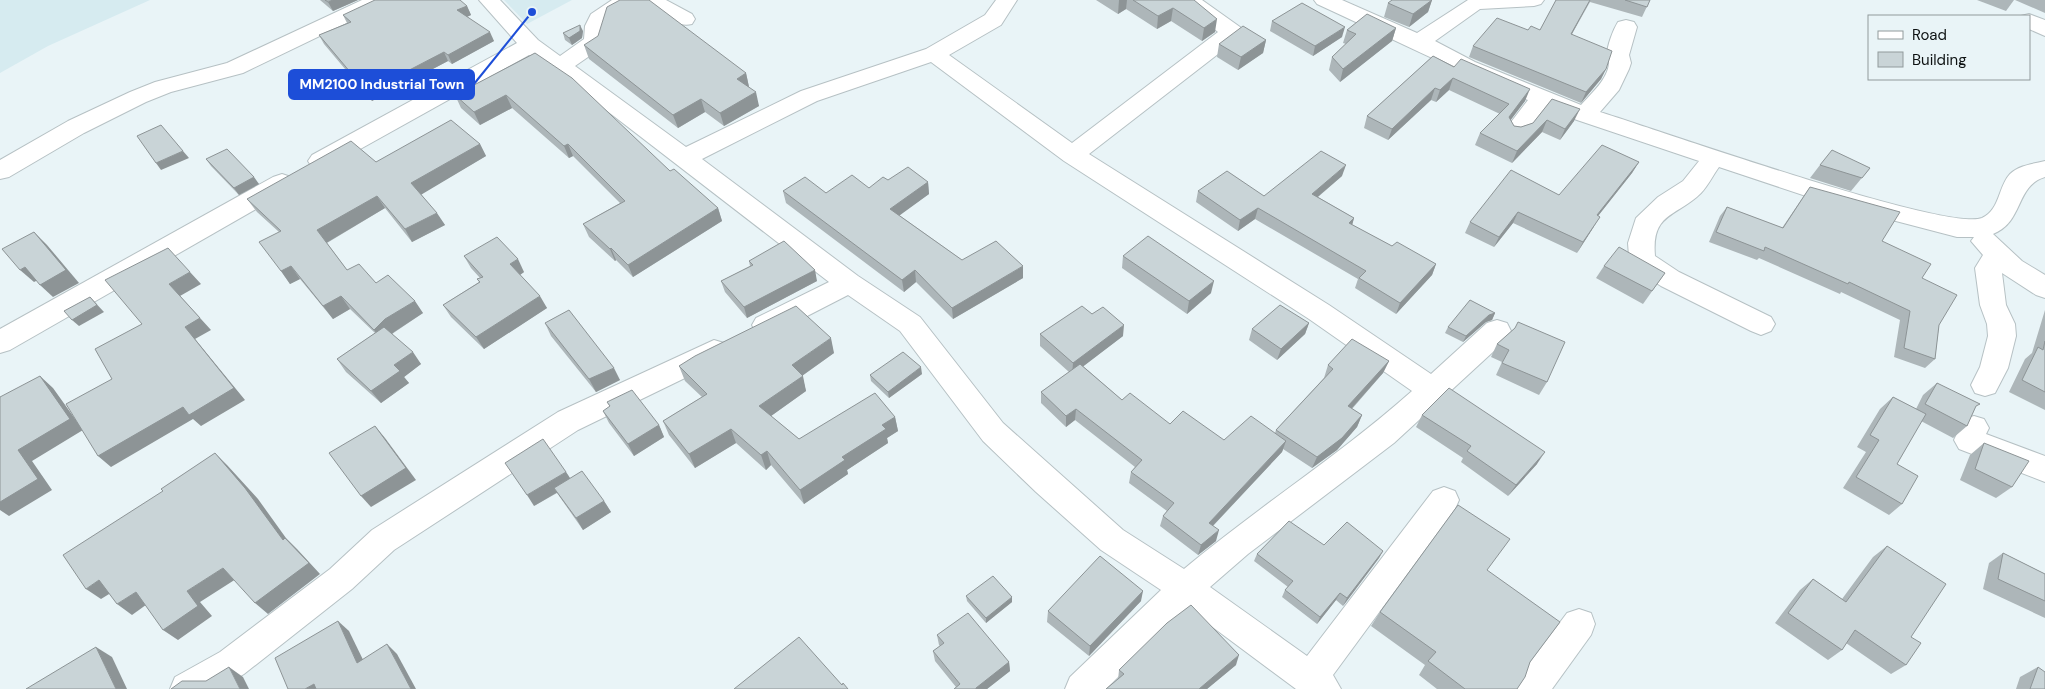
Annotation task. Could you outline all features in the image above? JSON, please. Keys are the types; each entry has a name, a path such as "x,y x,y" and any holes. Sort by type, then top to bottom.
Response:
{"street":[{"path":"0,171 76,127 138,97 163,87 235,68 379,0"},
{"path":"489,0 530,45 684,158 849,283 910,324 992,432 1046,484 1112,540 1185,588 1317,684 1444,500"},
{"path":"560,66 593,43 596,39 596,22 601,16 631,0"},
{"path":"651,0 684,19"},
{"path":"684,158 809,96 934,54 993,20 1007,0"},
{"path":"1072,155 1232,32 1189,0"},
{"path":"1324,0 1419,42 1467,67 1585,116 1845,199 1957,228 1973,229 1987,227 1996,223 2003,215 2018,182 2027,174 2045,169"},
{"path":"1419,42 1473,4 1488,1 1534,0"},
{"path":"2030,20 2045,29"},
{"path":"1585,116 1611,85 1620,63 1618,55 1626,27"},
{"path":"0,342 530,45"},
{"path":"934,54 1072,155 1319,312 1433,390"},
{"path":"1517,130 1542,98"},
{"path":"1714,157 1692,187 1667,203 1645,224 1641,243 1642,256 1645,263 1670,279 1761,324"},
{"path":"1973,229 1996,254 2013,268 2045,288"},
{"path":"1986,385 1994,368 2002,336 1993,305 1988,268 1996,254"},
{"path":"187,689 247,651 341,579 383,540 568,421 849,283"},
{"path":"1082,689 1185,588 1237,544 1384,434 1497,331"},
{"path":"1974,428 1969,440 2045,469"},
{"path":"1531,689 1579,624"}],"shaded area":[{"path":"0,0 150,0 48,46 0,73"},
{"path":"504,0 572,0 527,24"}],"building":[{"path":"375,0 460,0 467,6 457,10 490,32 448,55 444,52 367,92 319,35 351,22 343,15"},
{"path":"620,0 649,0 746,73 737,79 756,92 720,113 701,99 673,115 584,45 598,36 607,7"},
{"path":"1133,0 1194,0 1217,19 1204,28 1173,8 1158,16"},
{"path":"1392,0 1432,0 1413,14 1388,3"},
{"path":"1556,0 1590,0 1571,34 1612,51 1606,69 1586,92 1473,46 1497,18 1528,30 1531,26 1540,30"},
{"path":"1625,0 1650,0 1647,7"},
{"path":"1302,3 1345,27 1315,46 1272,21"},
{"path":"1367,14 1396,28 1343,69 1332,57 1356,34 1347,30"},
{"path":"580,25 580,31 569,38 563,33"},
{"path":"1243,26 1266,40 1241,57 1219,44"},
{"path":"535,53 572,78 670,171 674,169 718,208 628,265 583,224 625,201 568,144 564,146 506,95 474,112 455,95"},
{"path":"1433,56 1454,67 1461,59 1530,89 1509,117 1514,126 1521,127 1533,123 1552,99 1580,109 1565,129 1547,120 1517,151 1480,133 1509,104 1453,78 1440,90 1435,88 1392,129 1367,116"},
{"path":"451,120 480,144 411,183 437,213 405,229 377,196 317,230 347,270 359,264 376,283 388,275 415,301 385,319 374,330 341,296 323,306 291,266 281,271 259,242 281,231 247,199 351,141 376,162"},
{"path":"161,125 183,151 156,163 137,136"},
{"path":"1602,145 1639,162 1597,215 1600,217 1583,242 1518,212 1499,237 1470,222 1511,170 1559,195"},
{"path":"227,149 254,177 234,188 206,159"},
{"path":"1832,150 1870,168 1862,178 1820,165"},
{"path":"1321,151 1346,165 1312,194 1354,218 1349,223 1392,246 1397,242 1436,264 1400,303 1359,278 1366,271 1258,208 1240,220 1198,191 1227,171 1264,196"},
{"path":"908,167 928,182 890,209 962,260 996,241 1023,266 952,308 915,270 902,280 783,191 805,177 826,193 852,175 869,188 883,177 888,180"},
{"path":"1810,187 1900,212 1882,241 1931,264 1922,278 1957,295 1939,325 1935,359 1904,348 1910,311 1849,282 1848,284 1765,247 1764,251 1716,232 1727,207 1783,228"},
{"path":"34,232 66,270 40,285 25,267 20,270 2,249"},
{"path":"1148,236 1214,281 1189,301 1123,256"},
{"path":"497,237 518,259 510,264 540,296 476,337 443,305 480,282 477,279 483,277 464,256"},
{"path":"784,241 815,270 744,307 721,281 753,265 749,261"},
{"path":"1619,247 1665,273 1652,291 1604,266"},
{"path":"168,248 190,272 169,284 200,318 185,327 234,388 189,415 183,407 98,456 66,404 112,379 95,349 142,324 105,280"},
{"path":"90,297 97,305 72,320 64,311"},
{"path":"1470,300 1495,313 1489,315 1466,336 1448,327"},
{"path":"1280,305 1309,323 1281,349 1252,329"},
{"path":"796,306 831,338 792,365 803,376 759,406 799,439 875,393 895,417 882,425 886,429 842,457 845,460 800,490 767,451 761,455 731,429 689,454 663,421 707,394 679,366 695,356"},
{"path":"1082,306 1092,314 1103,307 1124,325 1073,363 1040,334"},
{"path":"569,310 614,368 589,379 545,323"},
{"path":"1518,322 1565,342 1547,382 1502,363 1509,350 1497,344 1515,328"},
{"path":"384,327 413,352 394,365 400,371 371,391 337,359"},
{"path":"1352,339 1389,361 1348,406 1362,415 1342,438 1317,457 1276,430 1333,369 1328,365"},
{"path":"2045,341 2045,392 2022,380 2038,347 2043,350"},
{"path":"903,352 921,367 888,392 870,375"},
{"path":"1080,364 1122,400 1130,393 1170,424 1183,411 1224,440 1251,416 1286,441 1209,523 1219,530 1201,545 1163,516 1174,503 1131,472 1142,460 1076,409 1066,416 1041,392"},
{"path":"40,376 70,419 18,450 38,479 0,502 0,397"},
{"path":"1937,383 1980,404 1976,406 1967,426 1925,404"},
{"path":"1449,388 1545,452 1516,485 1467,451 1471,446 1422,415"},
{"path":"632,390 659,425 628,444 603,411 610,406 607,402"},
{"path":"1893,397 1926,414 1897,464 1918,476 1902,504 1856,477 1879,440 1870,435"},
{"path":"375,426 406,468 361,496 329,453"},
{"path":"543,439 566,472 527,495 505,463"},
{"path":"1984,443 2029,461 2012,487 1975,469"},
{"path":"215,453 245,488 283,540 285,538 309,563 255,603 223,568 187,591 198,606 163,630 136,592 117,604 99,580 86,589 63,555 163,491 161,489"},
{"path":"582,471 604,501 576,518 554,488"},
{"path":"1458,505 1510,539 1487,570 1560,622 1530,662 1525,677 1517,689 1465,689 1428,661 1436,652 1380,612"},
{"path":"1289,521 1324,545 1347,522 1383,551 1347,598 1340,593 1320,617 1285,590 1293,581 1257,554"},
{"path":"1887,546 1946,584 1911,637 1921,643 1906,665 1855,630 1842,650 1788,613 1813,579 1846,602"},
{"path":"2003,553 2045,574 2045,601 1998,579"},
{"path":"1100,556 1143,591 1090,646 1048,611"},
{"path":"993,576 1012,597 986,618 966,596"},
{"path":"1191,605 1239,655 1199,689 1106,689 1124,674 1119,670 1167,623"},
{"path":"968,613 1009,662 976,689 954,689 960,684 933,651 944,643 937,635"},
{"path":"338,621 357,663 387,644 411,689 316,689 314,684 305,689 288,689 275,658"},
{"path":"799,637 842,685 843,683 848,689 734,689"},
{"path":"96,647 116,689 26,689"},
{"path":"229,667 240,689 171,689 182,681 206,681"},
{"path":"2038,667 2045,672 2045,689 2030,689"}],"place":[{"name":"MM2100 Industrial Town","path":"532,12"}]}
